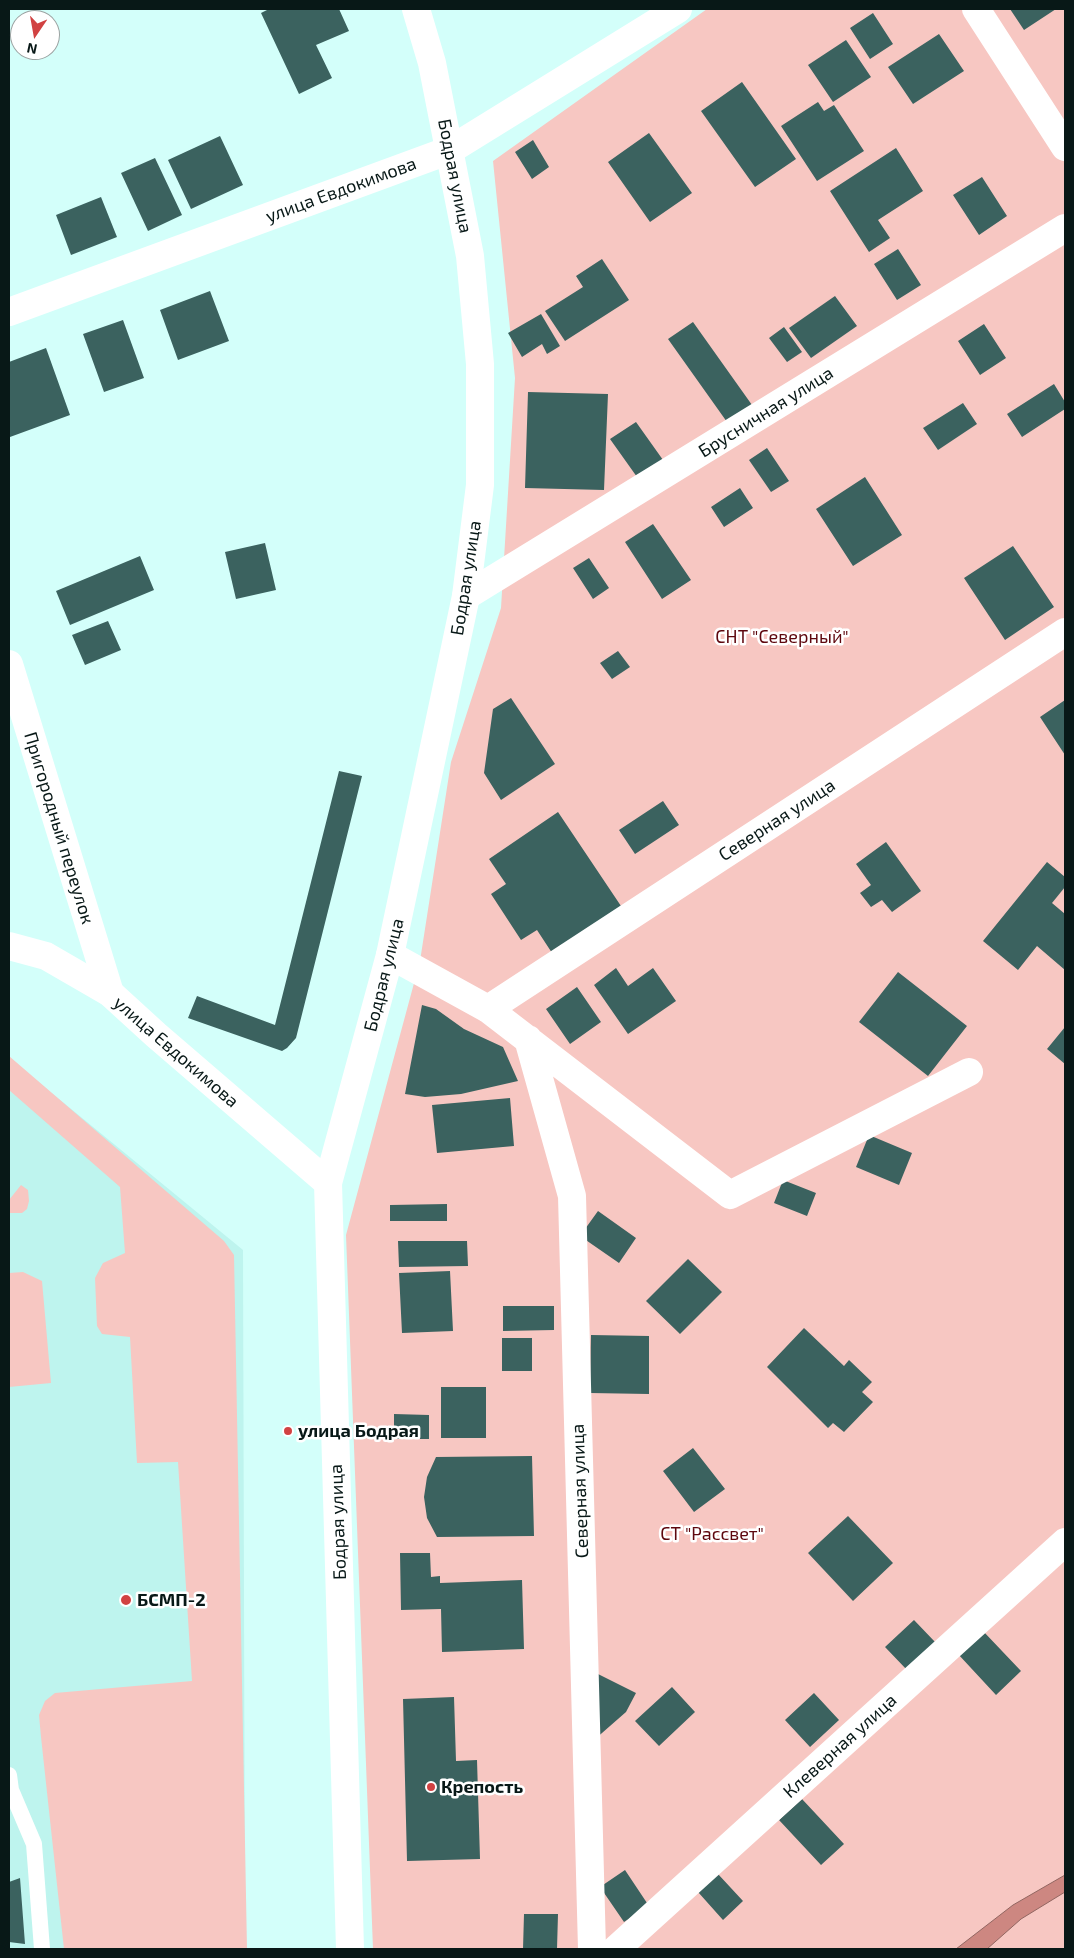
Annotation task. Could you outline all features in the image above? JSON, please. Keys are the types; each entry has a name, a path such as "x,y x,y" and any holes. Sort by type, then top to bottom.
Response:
{"street":[{"name":"Бодрая улица","path":"350,1949 328,1184 390,955 466,596 480,484 480,364 470,256 432,63 416,9"},
{"name":"улица Евдокимова","path":"9,312 450,150 678,9"},
{"path":"976,9 1065,148"},
{"name":"Брусничная улица","path":"466,596 1065,228"},
{"name":"Северная улица","path":"488,1009 1065,632"},
{"name":"Пригородный переулок","path":"9,664 110,993"},
{"name":"улица Евдокимова","path":"9,946 46,956 110,993 328,1184"},
{"path":"390,955 488,1009 730,1195 969,1072"},
{"name":"Северная улица","path":"528,1039 572,1196 592,1949"},
{"name":"Клеверная улица","path":"616,1949 1065,1542"}],"lane":[{"path":"9,1775 11,1790 34,1844 42,1949"}],"shaded area":[{"name":"БСМП-2","path":"9,1058 243,1250 245,1949 9,1949"},
{"path":"1065,1875 1065,1892 1021,1919 987,1949 956,1949 1013,1905"}],"green space":[{"path":"707,9 1065,9 1065,1949 373,1949 346,1235 420,961 451,762 501,608 515,378 493,161"},
{"path":"9,1056 224,1241 234,1255 247,1949 64,1949 39,1715 45,1701 55,1693 192,1681 178,1462 137,1463 130,1337 102,1334 97,1326 95,1278 103,1263 125,1253 120,1187 9,1090"},
{"path":"21,1185 28,1190 29,1201 27,1209 22,1213 9,1213 9,1200"},
{"path":"23,1272 42,1281 51,1383 9,1387 9,1273"}],"building":[{"path":"269,9 339,9 349,31 316,45 332,78 299,94 261,13"},
{"path":"1010,9 1056,9 1024,30"},
{"path":"873,13 893,44 870,59 850,28"},
{"path":"939,34 964,71 913,104 888,67"},
{"path":"846,40 871,77 833,102 808,65"},
{"path":"742,82 796,159 755,187 701,111"},
{"path":"818,102 824,111 834,105 864,151 817,181 781,126"},
{"path":"649,133 692,193 650,222 608,162"},
{"path":"220,136 243,185 191,209 168,160"},
{"path":"533,140 549,167 532,179 515,152"},
{"path":"896,148 923,191 878,220 890,238 869,252 830,191"},
{"path":"155,158 182,215 148,231 121,173"},
{"path":"982,177 1007,216 979,235 953,195"},
{"path":"101,197 117,237 71,255 56,215"},
{"path":"898,249 921,285 897,300 874,264"},
{"path":"602,259 629,300 565,341 545,311 583,287 576,276"},
{"path":"210,291 229,341 178,360 160,310"},
{"path":"835,296 857,326 811,358 789,328"},
{"path":"541,314 560,346 547,354 542,344 522,357 508,333"},
{"path":"123,320 144,378 104,392 83,334"},
{"path":"693,322 752,405 727,422 668,339"},
{"path":"984,324 1006,358 980,375 958,341"},
{"path":"784,327 802,352 787,362 769,338"},
{"path":"46,348 70,415 10,437 9,362"},
{"path":"1054,384 1065,402 1065,409 1022,437 1007,414"},
{"path":"528,392 608,394 604,490 525,488"},
{"path":"963,403 977,424 938,450 923,428"},
{"path":"636,422 668,467 642,484 610,439"},
{"path":"767,448 789,481 771,492 749,460"},
{"path":"865,477 902,535 853,566 816,509"},
{"path":"740,488 753,508 724,527 711,507"},
{"path":"653,524 691,580 662,599 625,542"},
{"path":"265,543 276,590 236,599 225,552"},
{"path":"1013,546 1054,607 1005,640 964,578"},
{"path":"140,556 154,590 70,625 56,591"},
{"path":"589,558 609,588 593,599 573,568"},
{"path":"108,621 121,650 85,665 72,635"},
{"path":"618,651 630,667 612,679 600,663"},
{"path":"511,698 555,764 501,800 484,773 493,709"},
{"path":"1065,700 1065,755 1040,717"},
{"path":"339,771 362,776 296,1038 282,1051 188,1018 197,996 275,1025"},
{"path":"663,801 679,825 635,854 619,830"},
{"path":"558,812 623,909 554,956 537,930 521,940 491,894 506,884 489,859"},
{"path":"886,842 921,891 892,912 882,900 871,907 860,893 871,885 856,864"},
{"path":"1047,862 1065,877 1065,887 1052,903 1065,914 1065,970 1037,946 1018,970 983,941"},
{"path":"616,968 628,986 653,968 676,1001 628,1034 594,985"},
{"path":"898,972 967,1026 928,1076 859,1022"},
{"path":"577,987 601,1022 570,1044 546,1009"},
{"path":"422,1005 436,1009 464,1029 503,1047 518,1081 461,1094 425,1097 405,1094"},
{"path":"1065,1027 1065,1064 1047,1049"},
{"path":"510,1098 514,1146 437,1153 432,1105"},
{"path":"869,1135 912,1153 899,1185 856,1167"},
{"path":"783,1180 816,1193 807,1216 774,1203"},
{"path":"447,1204 447,1221 390,1221 390,1205"},
{"path":"598,1211 636,1238 619,1263 580,1236"},
{"path":"398,1241 467,1241 468,1266 399,1267"},
{"path":"688,1259 722,1292 680,1334 646,1301"},
{"path":"450,1271 453,1331 402,1333 399,1273"},
{"path":"503,1306 554,1306 554,1330 503,1331"},
{"path":"804,1328 844,1366 849,1360 872,1382 862,1392 873,1402 844,1432 833,1423 828,1428 767,1367"},
{"path":"591,1335 649,1336 649,1394 590,1393"},
{"path":"502,1338 532,1338 532,1371 502,1371"},
{"path":"441,1387 486,1387 486,1438 441,1438"},
{"path":"394,1414 429,1415 429,1439 394,1439"},
{"path":"693,1448 725,1489 694,1512 663,1471"},
{"path":"532,1456 534,1536 437,1537 427,1518 424,1497 427,1477 436,1457"},
{"path":"848,1516 893,1563 853,1601 808,1553"},
{"path":"400,1553 430,1553 431,1577 440,1576 440,1583 522,1580 524,1649 442,1652 441,1609 401,1610"},
{"path":"914,1620 936,1643 907,1670 885,1647"},
{"path":"983,1631 1021,1671 996,1695 958,1654"},
{"path":"596,1673 636,1693 626,1712 594,1740"},
{"path":"672,1687 695,1712 659,1746 635,1721"},
{"path":"814,1693 839,1720 810,1747 785,1720"},
{"path":"454,1697 456,1761 477,1760 480,1859 407,1861 403,1699"},
{"path":"802,1799 844,1844 821,1865 779,1820"},
{"path":"625,1870 649,1906 624,1922 600,1887"},
{"path":"718,1874 743,1901 723,1920 698,1892"},
{"path":"20,1878 25,1944 9,1942 9,1882"},
{"path":"524,1914 558,1914 557,1949 523,1949"}],"place":[{"name":"улица Бодрая","path":"288,1431"},
{"name":"БСМП-2","path":"126,1600"},
{"name":"Крепость","path":"431,1787"}],"park label":[{"name":"СНТ \"Северный\"","path":"782,637"},
{"name":"СТ \"Рассвет\"","path":"712,1534"}]}
